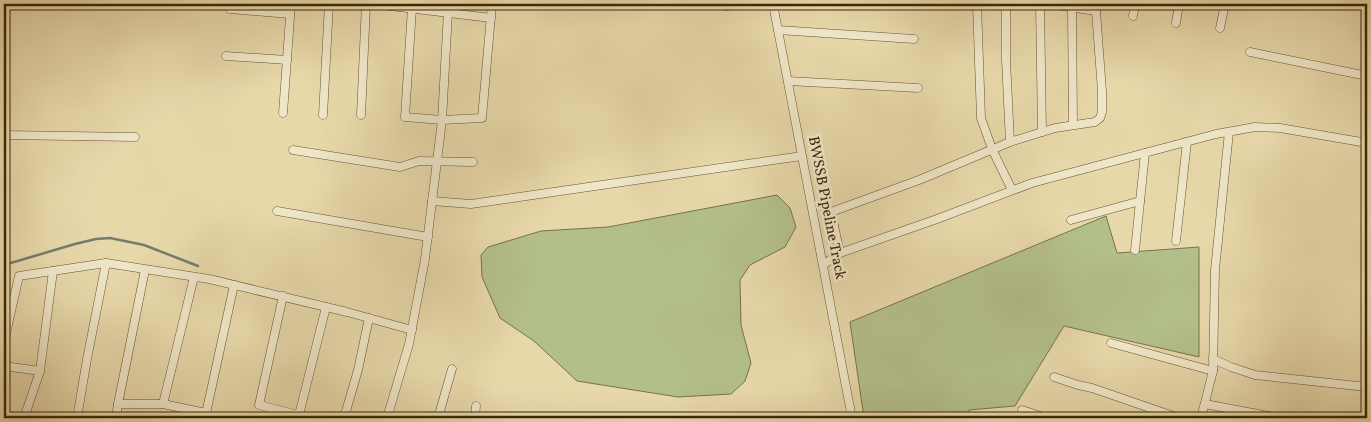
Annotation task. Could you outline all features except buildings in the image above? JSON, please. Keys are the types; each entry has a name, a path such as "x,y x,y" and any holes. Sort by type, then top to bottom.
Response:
{"street":[{"path":"284,113 291,4"},
{"path":"323,115 329,4"},
{"path":"361,115 366,4"},
{"path":"374,4 491,18"},
{"path":"412,8 405,117 442,120 482,118 492,4"},
{"path":"722,4 726,6 742,4"},
{"name":"BWSSB Pipeline Track","path":"773,4 852,418"},
{"path":"977,4 981,118 992,149 1012,190"},
{"path":"1006,4 1006,60 1010,142"},
{"path":"1040,4 1042,132"},
{"path":"840,253 831,212 919,180 1010,142 1054,128 1095,122 1100,118 1102,112 1101,68 1096,7 1072,7 1050,4"},
{"path":"1133,16 1135,4"},
{"path":"1176,23 1179,4"},
{"path":"1220,28 1225,4"},
{"path":"1072,7 1073,125"},
{"path":"230,9 290,14"},
{"path":"387,418 409,344 426,259 442,120 448,12"},
{"path":"778,30 914,38"},
{"path":"1250,52 1367,76"},
{"path":"226,56 287,60"},
{"path":"788,81 918,88"},
{"path":"822,266 840,253 1032,183 1229,132 1255,128 1280,128 1367,143"},
{"path":"1201,418 1213,372 1215,270 1229,132"},
{"path":"4,135 136,136"},
{"path":"1176,241 1188,142"},
{"path":"293,150 400,167 420,161 473,162"},
{"path":"1135,250 1145,153"},
{"path":"432,201 471,204 802,156"},
{"path":"1071,220 1140,201"},
{"path":"277,211 428,237"},
{"path":"4,342 19,276 106,263 234,285 412,330"},
{"path":"77,418 106,263"},
{"path":"116,418 145,270"},
{"path":"24,418 40,371 53,271"},
{"path":"163,404 194,277"},
{"path":"118,404 163,404 206,416 234,285"},
{"path":"282,296 259,405 310,418"},
{"path":"299,415 326,307"},
{"path":"344,418 358,370 369,318"},
{"path":"1111,343 1213,372"},
{"path":"1213,359 1255,375 1367,387"},
{"path":"4,366 40,371"},
{"path":"438,418 452,369"},
{"path":"1054,377 1180,418"},
{"path":"1205,404 1279,418"},
{"path":"475,418 476,406"},
{"path":"1022,410 1047,418"}],"green space":[{"path":"777,195 790,208 796,227 785,247 750,265 740,280 741,325 751,363 745,381 731,394 678,397 577,381 534,341 500,318 482,277 481,255 488,247 541,231 608,227"},
{"path":"1106,216 1117,253 1199,247 1199,357 1064,326 1015,406 969,410 969,418 864,418 850,322"}],"waterway":[{"path":"4,265 75,244 110,238 144,245 198,266"}]}
